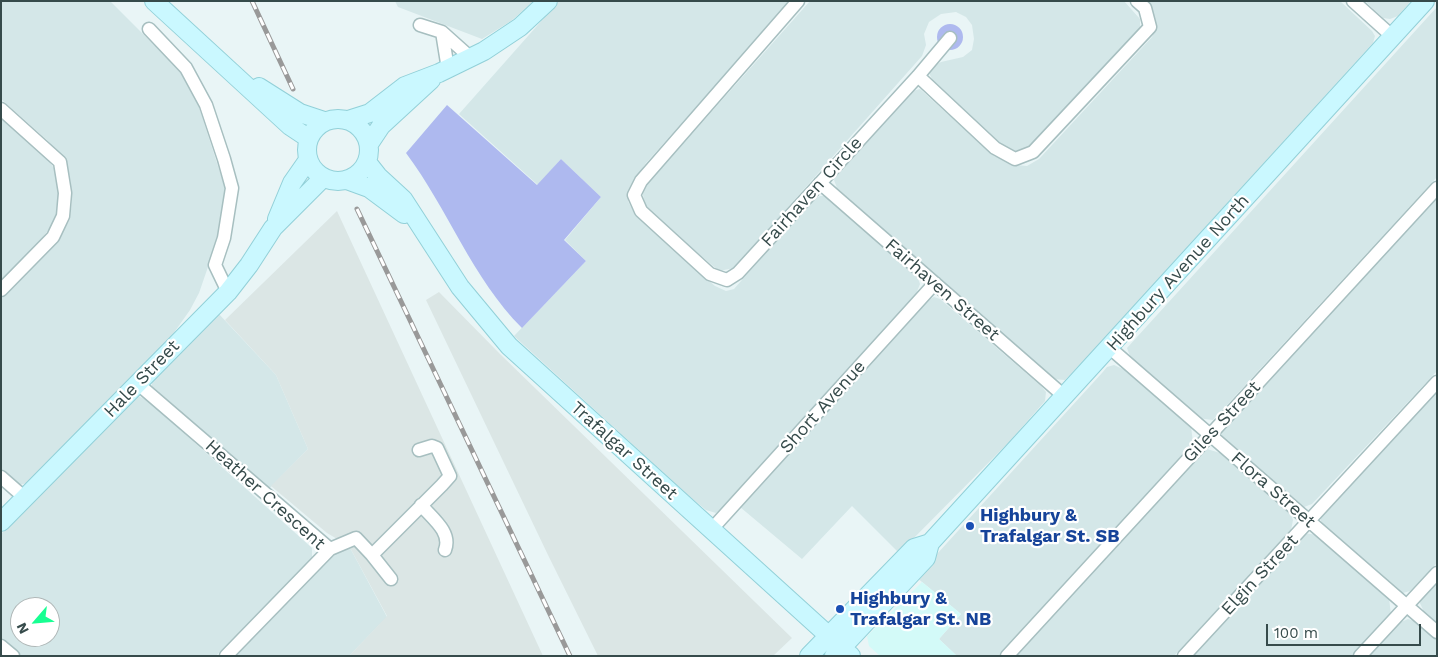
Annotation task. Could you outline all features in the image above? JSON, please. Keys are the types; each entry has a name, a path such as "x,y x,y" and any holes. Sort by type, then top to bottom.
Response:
{"main road":[{"path":"154,1 290,126 308,138"},
{"path":"348,120 370,113 405,86 471,58 520,27 548,1"},
{"name":"Highbury Avenue North","path":"842,653 926,558 930,543 1425,1"},
{"path":"220,62 300,113 324,121"},
{"path":"369,144 362,129 348,120 336,118 324,121 315,128 308,138 306,149 308,160 314,170 323,178 335,182 347,180 355,176 367,162 369,144 381,126 444,71"},
{"name":"Hale Street","path":"1,522 228,292 249,265 273,228 292,183 308,160"},
{"name":"Trafalgar Street","path":"367,162 378,176 403,199 460,287 509,346 828,636 842,653"},
{"name":"Hale Street","path":"273,228 323,178"},
{"name":"Trafalgar Street","path":"347,180 369,188 421,226"},
{"name":"Highbury Avenue North","path":"809,656 914,548 930,543"}],"street":[{"name":"Fairhaven Circle","path":"798,1 641,181 634,195 641,211 710,274 727,280 738,273 918,76 950,38"},
{"path":"918,76 995,148 1015,159 1033,152 1150,27 1144,8 1137,1"},
{"path":"1353,1 1393,37"},
{"path":"420,25 442,32 471,58"},
{"path":"149,29 186,68 206,104 224,159 232,188 224,238 215,265 228,292"},
{"path":"442,32 444,71"},
{"path":"1,109 60,162 65,193 63,216 53,237 1,290"},
{"name":"Fairhaven Street","path":"820,183 1064,396"},
{"name":"Giles Street","path":"1007,656 1437,188"},
{"name":"Short Avenue","path":"711,530 935,283"},
{"name":"Flora Street","path":"1110,348 1437,632"},
{"name":"Elgin Street","path":"1184,656 1437,382"},
{"name":"Heather Crescent","path":"137,384 330,550 226,656"},
{"path":"372,554 450,476 437,448 432,446 419,450"},
{"path":"1,477 24,498"},
{"path":"421,505 447,535 448,543 445,550"},
{"path":"330,550 356,538 372,554 391,579"},
{"path":"1360,656 1437,573"},
{"path":"1,646 13,656"}],"shaded area":[{"path":"1,1 110,1 180,71 199,107 225,188 218,238 199,293 190,310 168,341 28,483 18,485 1,470 1,299 60,238 70,219 72,200 70,177 63,159 47,140 1,99"},
{"path":"395,1 534,1 511,21 482,39 398,7"},
{"path":"559,1 791,1 646,163 629,189 628,201 635,215 715,286 726,291 734,289 812,200 820,196 827,196 917,276 920,284 916,294 726,505 716,513 706,510 689,496 514,336 586,261 565,240 601,197 561,159 538,185 459,114"},
{"path":"810,1 1124,1 1140,19 1140,29 1036,144 1026,150 1014,151 1006,148 935,85 929,73 933,66 941,62 963,57 972,50 974,39 972,25 966,17 956,12 941,14 929,22 924,34 926,45 922,56 734,268 719,271 646,209 642,190"},
{"path":"1144,1 1340,1 1375,36 1373,43 1091,353 1065,380 1053,379 837,188 834,180 837,172 913,91 920,89 994,156 1016,165 1027,166 1039,159 1152,37 1155,29 1154,17 1151,7"},
{"path":"1365,1 1411,1 1398,16 1390,19 1383,18"},
{"path":"1437,7 1437,177 1213,420 1197,418 1131,359 1127,348"},
{"path":"950,24 959,28 963,37 959,46 950,50 941,46 937,37 941,28"},
{"path":"447,105 537,185 561,159 601,197 564,240 586,261 522,328 504,308 474,265 435,197 406,153"},
{"path":"1,115 41,152 54,168 59,189 59,208 52,225 40,241 1,281"},
{"path":"1437,195 1437,371 1312,504 1304,507 1296,504 1221,436 1222,429"},
{"path":"337,211 543,656 349,656 387,616 349,546 327,533 271,486 308,449 276,375 225,320"},
{"path":"439,292 500,354 792,638 773,656 598,656 426,300"},
{"path":"934,297 940,299 1041,386 1046,392 1045,401 1009,442 899,553 852,506 802,559 740,507 927,301"},
{"path":"218,313 276,375 308,449 268,490 152,386 152,379"},
{"path":"1114,365 1125,370 1191,426 1193,443 999,656 957,656 939,639 961,614 916,577 1107,367"},
{"path":"1437,390 1437,563 1410,591 1403,593 1394,590 1326,530 1321,521 1321,514"},
{"path":"138,396 147,400 312,548 312,558 216,656 21,656 11,647 60,647 60,597 10,597 10,646 1,638 1,534"},
{"path":"1207,449 1220,453 1291,514 1293,520 1291,530 1174,656 1015,656 1200,452"},
{"path":"1303,533 1318,535 1389,598 1391,615 1353,656 1189,656"},
{"path":"349,546 387,617 349,656 236,656 341,548"},
{"path":"922,582 961,614 939,639 957,656 880,656 869,646 867,636"},
{"path":"1437,583 1437,624 1425,614 1419,601"},
{"path":"1408,619 1417,622 1437,638 1437,656 1368,656 1399,623"}],"railway":[{"path":"252,1 293,89"},
{"path":"357,209 570,656"}],"place":[{"name":"Highbury & Trafalgar St. SB","path":"970,526"},
{"name":"Highbury & Trafalgar St. NB","path":"840,609"}]}
